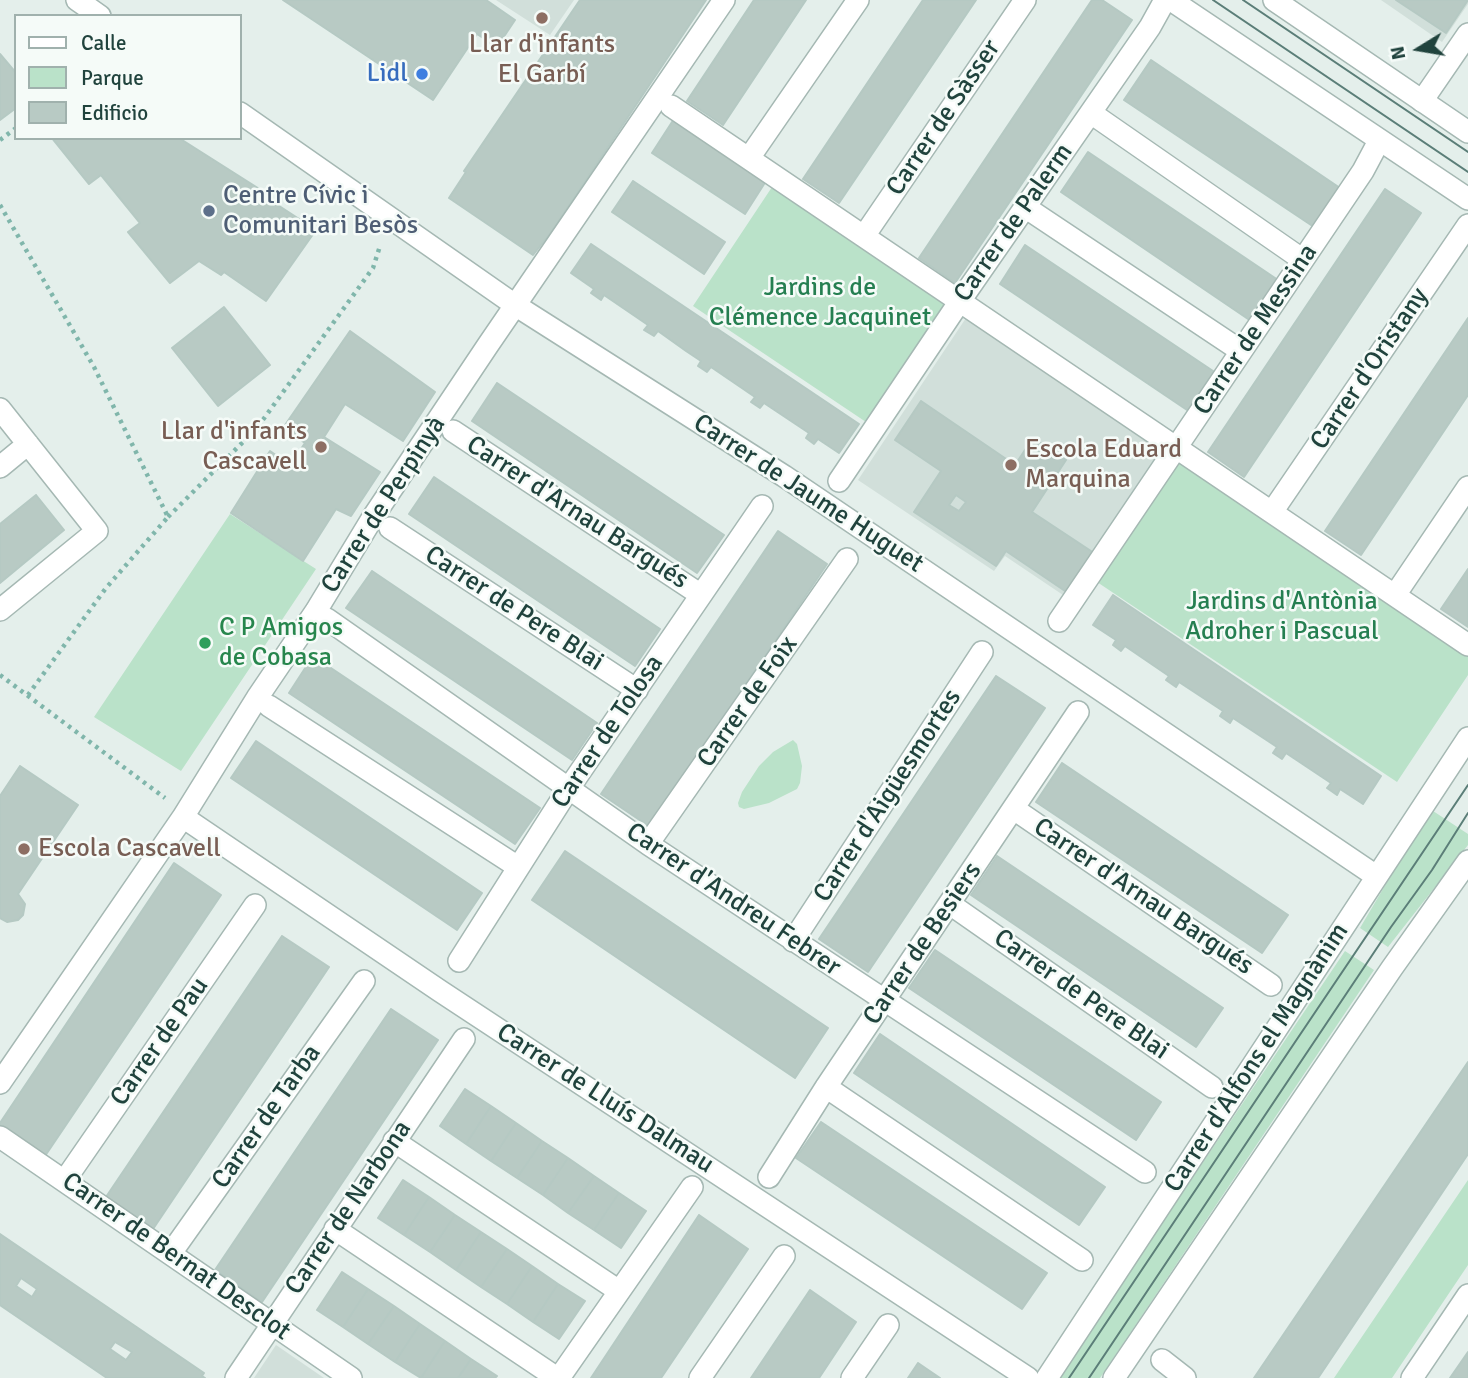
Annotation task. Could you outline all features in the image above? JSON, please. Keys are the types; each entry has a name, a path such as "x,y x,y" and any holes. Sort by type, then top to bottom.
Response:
{"street":[{"path":"77,0 97,14"},
{"name":"Carrer de Perpinyà","path":"0,1083 183,817 257,698 316,611 373,517 515,304 724,0"},
{"path":"749,158 858,0"},
{"name":"Carrer de Sàsser","path":"864,236 1025,0"},
{"name":"Carrer de Palerm","path":"838,481 1150,27 1165,0"},
{"path":"1171,0 1468,199"},
{"path":"1274,0 1468,132"},
{"path":"1422,101 1468,34"},
{"path":"671,106 1468,645"},
{"path":"1091,113 1303,260"},
{"name":"Carrer de Jaume Huguet","path":"242,114 515,304 784,476 1376,876"},
{"name":"Carrer de Messina","path":"1059,621 1363,171 1379,141"},
{"path":"1025,207 1241,351"},
{"name":"Carrer d'Oristany","path":"1272,512 1468,225"},
{"path":"0,409 97,531 0,610"},
{"name":"Carrer d'Arnau Bargués","path":"453,431 701,595"},
{"path":"0,467 28,444"},
{"path":"1395,595 1468,487"},
{"name":"Carrer de Tolosa","path":"459,961 569,788 762,506"},
{"name":"Carrer de Pere Blai","path":"390,528 637,690"},
{"name":"Carrer de Foix","path":"649,844 847,559"},
{"name":"Carrer d'Andreu Febrer","path":"327,619 649,844 1145,1172"},
{"name":"Carrer d'Aigüesmortes","path":"793,941 982,652"},
{"path":"269,706 517,867"},
{"name":"Carrer de Besiers","path":"769,1177 826,1087 1078,712"},
{"name":"Carrer d'Alfons el Magnànim","path":"1047,1378 1468,738"},
{"name":"Carrer d'Arnau Bargués","path":"1014,809 1271,985"},
{"name":"Carrer de Lluís Dalmau","path":"183,817 440,991 1028,1378"},
{"path":"1114,1378 1392,968 1468,861"},
{"name":"Carrer de Pere Blai","path":"950,904 1212,1087"},
{"name":"Carrer de Pau","path":"65,1180 255,905"},
{"name":"Carrer de Tarba","path":"171,1253 364,981"},
{"name":"Carrer de Narbona","path":"236,1378 464,1039"},
{"path":"826,1087 1082,1260"},
{"name":"Carrer de Bernat Desclot","path":"0,1137 351,1378"},
{"path":"394,1141 620,1292"},
{"path":"335,1229 558,1378 692,1187"},
{"path":"700,1378 785,1256"},
{"path":"1412,1378 1468,1295"},
{"path":"852,1378 888,1325"},
{"path":"1162,1360 1185,1378"}],"path":[{"path":"0,205 94,367 168,517"},
{"path":"28,695 106,588 168,517 257,428 373,268 380,246"},
{"path":"0,675 168,800"}],"shaded area":[{"name":"Llar d'infants El Garbí","path":"496,0 574,0 550,35"},
{"path":"1381,0 1468,0 1468,4 1442,42"},
{"name":"Escola Eduard Marquina","path":"966,318 1163,450 1066,597 1005,556 994,571 858,480"},
{"path":"276,1345 324,1378 254,1378"}],"green space":[{"name":"Jardins de Clémence Jacquinet","path":"774,184 948,300 866,422 693,306"},
{"name":"Jardins d'Antònia Adroher i Pascual","path":"1178,459 1468,652 1468,675 1397,782 1097,582"},
{"name":"C P Amigos de Cobasa","path":"230,514 316,569 181,771 94,717"},
{"path":"793,740 797,744 802,766 797,789 769,803 744,809 739,807 742,792 759,766 773,752"},
{"path":"1430,809 1468,834 1468,845 1388,947 1360,928"},
{"path":"1345,951 1374,970 1100,1378 1058,1378"},
{"path":"1468,1180 1468,1265 1392,1378 1334,1378"}],"building":[{"name":"Lidl","path":"283,0 486,0 515,20 497,47 477,34 433,100"},
{"path":"580,0 706,0 552,231 533,255 449,198 466,172 464,171"},
{"path":"754,0 806,0 723,125 687,101"},
{"path":"923,0 976,0 839,203 803,179"},
{"path":"1092,0 1102,0 1132,20 955,283 919,258"},
{"path":"1396,0 1468,0 1446,33"},
{"path":"0,54 14,71 14,110 0,120"},
{"path":"1151,60 1340,188 1314,227 1124,100"},
{"path":"674,119 766,181 745,214 652,153"},
{"name":"Centre Cívic i Comunitari Besòs","path":"54,140 182,140 272,197 270,200 316,230 266,301 224,272 221,275 199,261 170,283 128,232 140,223 101,175 89,184"},
{"path":"1088,152 1278,280 1251,321 1061,192"},
{"path":"633,181 725,242 704,274 612,212"},
{"path":"1385,189 1421,213 1244,477 1208,452"},
{"path":"591,244 859,424 839,453 818,439 814,444 806,438 809,433 764,403 760,408 751,402 755,397 711,367 707,372 698,366 701,361 658,331 654,336 644,330 648,325 604,295 601,300 591,293 594,289 571,273"},
{"path":"1025,245 1216,373 1190,412 1000,284"},
{"path":"224,307 270,365 218,406 172,348"},
{"path":"1468,318 1468,395 1361,555 1325,531"},
{"name":"Llar d'infants Cascavell","path":"350,331 435,392 403,441 345,404 324,437 380,472 351,516 336,509 303,561 231,513 270,451 290,465 305,443 283,428"},
{"path":"497,383 724,535 697,573 472,421"},
{"path":"921,401 1015,465 1033,438 1066,460 1032,512 1094,553 1068,593 1006,551 996,566 914,512 941,471 895,440","holes":["956,495 966,502 959,511 949,505"]},
{"path":"434,477 660,629 635,666 409,514"},
{"path":"36,495 64,530 0,583 0,524"},
{"path":"778,531 827,564 650,827 601,794"},
{"path":"1468,569 1468,627 1441,609"},
{"path":"372,571 597,723 572,760 346,608"},
{"path":"1113,595 1381,776 1363,804 1340,789 1337,795 1327,788 1331,783 1286,753 1282,759 1273,753 1277,747 1233,718 1230,723 1220,716 1223,711 1179,682 1176,687 1166,680 1169,676 1125,646 1121,651 1113,645 1116,640 1093,625"},
{"path":"313,656 540,808 515,844 289,693"},
{"path":"996,676 1045,708 868,972 819,939"},
{"path":"256,741 482,893 457,930 231,778"},
{"path":"1062,763 1288,915 1262,953 1036,802"},
{"name":"Escola Cascavell","path":"20,766 78,805 18,894 25,904 23,915 18,920 7,922 0,918 0,796"},
{"path":"565,851 828,1028 795,1078 532,900"},
{"path":"997,856 1223,1008 1196,1047 971,895"},
{"path":"174,863 221,895 45,1156 0,1126 0,1123"},
{"path":"282,936 329,967 153,1229 106,1197"},
{"path":"935,950 1161,1102 1136,1140 909,988"},
{"path":"391,1009 438,1040 262,1302 215,1270"},
{"path":"880,1034 1105,1187 1079,1225 854,1073"},
{"path":"1468,1062 1468,1154 1318,1378 1254,1378"},
{"path":"465,1089 491,1106 466,1144 440,1126"},
{"path":"491,1106 516,1123 491,1161 466,1144"},
{"path":"821,1122 1047,1273 1022,1309 796,1158"},
{"path":"516,1123 542,1141 517,1178 491,1161"},
{"path":"542,1141 568,1158 543,1195 517,1178"},
{"path":"568,1158 594,1176 568,1213 543,1195"},
{"path":"594,1176 619,1193 594,1230 568,1213"},
{"path":"403,1180 429,1197 404,1235 378,1218"},
{"path":"619,1193 646,1211 621,1248 594,1230"},
{"path":"429,1197 455,1215 430,1252 404,1235"},
{"path":"455,1215 481,1232 456,1270 430,1252"},
{"path":"699,1215 748,1249 661,1378 591,1378"},
{"path":"481,1232 507,1249 481,1287 456,1270"},
{"path":"0,1234 204,1373 202,1376 205,1378 107,1378 0,1305","holes":["21,1278 37,1289 32,1297 16,1286","115,1342 132,1352 126,1360 110,1349"]},
{"path":"507,1249 532,1266 507,1304 481,1287"},
{"path":"532,1266 558,1284 533,1322 507,1304"},
{"path":"342,1272 368,1289 343,1327 317,1310"},
{"path":"558,1284 585,1301 559,1339 533,1322"},
{"path":"368,1289 394,1306 368,1344 343,1327"},
{"path":"810,1290 856,1322 819,1378 751,1378"},
{"path":"394,1306 420,1324 395,1362 368,1344"},
{"path":"420,1324 445,1341 421,1378 395,1362"},
{"path":"445,1341 471,1359 458,1378 421,1378"},
{"path":"1468,1352 1468,1378 1450,1378"},
{"path":"471,1359 497,1376 458,1378"},
{"path":"918,1363 940,1378 908,1378"}],"tram line":[{"path":"1213,0 1468,172"},
{"path":"1243,0 1468,152"},
{"path":"1069,1378 1468,785"},
{"path":"1089,1378 1468,813"}],"place":[{"name":"Llar d'infants El Garbí","path":"542,18"},
{"name":"Lidl","path":"422,74"},
{"name":"Centre Cívic i Comunitari Besòs","path":"209,211"},
{"name":"Llar d'infants Cascavell","path":"321,447"},
{"name":"Escola Eduard Marquina","path":"1011,465"},
{"name":"C P Amigos de Cobasa","path":"205,643"},
{"name":"Escola Cascavell","path":"24,849"}]}
